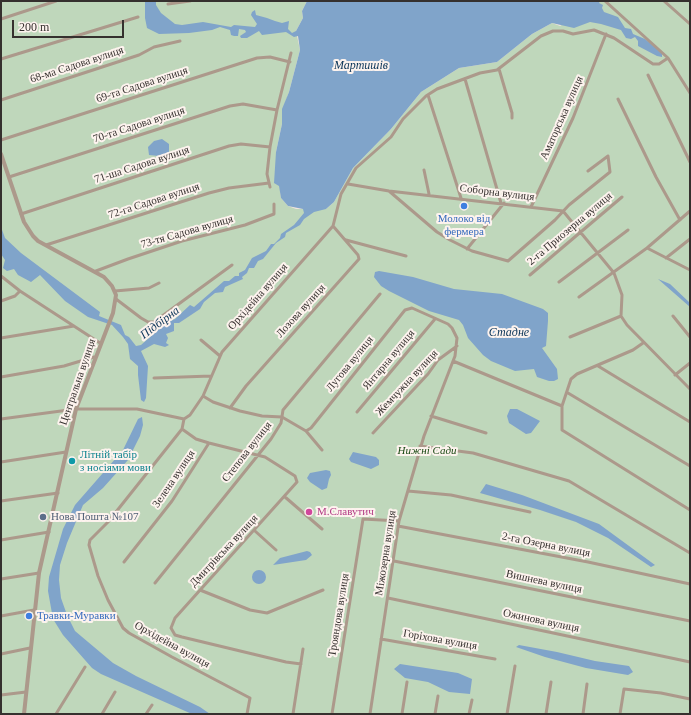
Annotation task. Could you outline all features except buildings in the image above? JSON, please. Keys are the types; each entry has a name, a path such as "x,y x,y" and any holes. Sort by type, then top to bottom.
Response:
{"street":[{"path":"1,19 56,1"},
{"path":"168,4 190,1"},
{"path":"605,1 668,58 690,93"},
{"path":"664,1 690,24"},
{"path":"1,59 138,17"},
{"name":"Орхідейна вулиця","path":"247,714 250,698 172,657 129,633 123,628 101,582 90,545 90,540 108,522 182,429 184,419 190,415 203,396 220,356 273,293 333,226 341,194 356,168 391,137 403,119 428,95 437,89 499,69 541,36 554,31 563,31 573,34 594,30 614,38 653,64 659,64 668,58"},
{"name":"Аматорська вулиця","path":"531,207 573,118 606,34"},
{"name":"68-ма Садова вулиця","path":"1,100 139,55 154,47 180,41"},
{"path":"270,147 276,110 290,62 291,53"},
{"name":"69-та Садова вулиця","path":"1,140 257,58 270,57 290,62"},
{"path":"499,69 512,113 512,118"},
{"path":"648,75 690,162"},
{"path":"465,80 502,203 467,248"},
{"path":"428,95 461,198"},
{"path":"618,99 656,178 680,220"},
{"name":"70-та Садова вулиця","path":"9,177 230,106 243,104 276,110"},
{"name":"71-ша Садова вулиця","path":"21,214 229,146 241,144 270,147"},
{"name":"72-га Садова вулиця","path":"46,245 209,193 229,188 269,185 267,174 270,147"},
{"path":"1,154 21,214 33,236 46,245 96,272 109,282 115,291 149,288 159,282"},
{"path":"389,190 437,232 467,248 508,262 563,211 610,172 608,156 588,172"},
{"path":"424,170 429,194"},
{"name":"Соборна вулиця","path":"348,184 563,211"},
{"name":"2-га Приозерна вулиця","path":"530,275 622,197"},
{"name":"73-тя Садова вулиця","path":"96,272 128,259 182,241 245,225 267,217 274,214 274,204"},
{"path":"563,211 614,273 622,295 621,316 643,343 690,389"},
{"path":"579,297 647,248 690,211"},
{"name":"Лозова вулиця","path":"230,408 246,386 359,259 358,254 333,226"},
{"path":"559,282 628,230"},
{"path":"666,258 690,239"},
{"path":"345,240 406,256"},
{"path":"647,248 690,270"},
{"path":"116,299 141,318 148,322 154,322 232,265"},
{"path":"1,276 20,291 100,343"},
{"path":"1,301 15,296 20,291"},
{"name":"Центральна вулиця","path":"24,714 39,573 76,409 94,357 113,313 116,299 115,291"},
{"name":"Степова вулиця","path":"155,583 271,439 281,423 283,410 380,294"},
{"name":"Лугова вулиця","path":"306,431 311,428 408,308 412,308 435,319"},
{"path":"570,336 621,316"},
{"path":"672,316 690,336"},
{"name":"Міжозерна вулиця","path":"370,714 399,521 420,446 453,361 457,346 457,338 448,324 435,319"},
{"name":"Янтарна вулиця","path":"357,412 435,319"},
{"path":"1,338 75,326"},
{"path":"201,340 220,356"},
{"path":"643,343 633,350 577,374 571,379 568,393 562,406 562,430 690,510"},
{"name":"Жемчужна вулиця","path":"373,433 428,374 438,360 457,346"},
{"path":"1,377 64,366 94,357"},
{"path":"453,361 562,406"},
{"path":"675,375 690,364"},
{"path":"598,366 690,422"},
{"path":"154,378 212,376"},
{"path":"568,393 690,466"},
{"path":"203,396 230,408 262,416 282,417 306,431 322,450"},
{"path":"1,419 76,409 137,409 184,419"},
{"path":"431,416 486,433"},
{"name":"Дмитрівська вулиця","path":"182,429 196,439 258,454 290,472 297,479 296,485 172,620 171,628 175,634 286,662 301,664"},
{"name":"Зелена вулиця","path":"124,562 172,501 210,443"},
{"path":"420,446 473,453 569,481 690,553"},
{"path":"1,462 66,452"},
{"path":"408,491 451,495 530,512"},
{"path":"1,501 58,493"},
{"path":"285,497 322,529"},
{"name":"Трояндова вулиця","path":"332,714 363,519 399,521"},
{"name":"2-га Озерна вулиця","path":"398,526 588,562 690,584"},
{"path":"255,531 276,550"},
{"path":"1,540 49,532"},
{"name":"Вишнева вулиця","path":"394,561 690,621"},
{"path":"1,579 39,573"},
{"path":"200,590 250,610 266,613 323,590"},
{"name":"Ожинова вулиця","path":"388,598 690,662"},
{"path":"1,616 34,610"},
{"name":"Горіхова вулиця","path":"381,639 495,658"},
{"path":"1,654 30,648"},
{"path":"292,714 303,649"},
{"path":"507,714 515,666"},
{"path":"56,714 85,667"},
{"path":"402,714 407,682"},
{"path":"546,714 551,682"},
{"path":"583,714 587,684"},
{"path":"620,714 624,689 661,693 690,699"},
{"path":"1,695 26,692"},
{"path":"102,714 115,692"},
{"path":"435,714 438,696"},
{"path":"469,714 472,700"},
{"path":"146,714 152,705"}],"green space":[{"name":"Нижні Сади","path":"1,1 307,1 302,11 303,18 296,31 300,50 283,109 282,124 276,152 281,198 288,206 296,209 326,209 334,202 353,168 391,129 421,92 459,68 497,62 532,34 552,23 560,26 600,1 690,1 690,714 1,714"}],"water":[{"name":"Мартишів","path":"145,1 156,1 156,5 161,13 175,24 182,25 203,22 231,27 234,25 255,27 257,24 251,15 255,10 256,15 282,23 289,21 288,29 292,33 296,31 303,18 302,11 307,1 600,1 599,3 603,5 602,8 604,12 618,17 625,28 631,29 633,34 645,39 662,53 662,57 638,46 638,41 635,37 631,39 626,38 621,30 590,22 574,28 552,23 532,34 497,62 459,68 421,92 391,129 353,168 334,202 326,209 314,212 304,219 300,225 286,233 285,237 276,243 263,259 258,261 254,268 249,268 247,273 242,277 243,279 225,287 223,292 215,293 204,302 200,309 179,323 174,323 174,331 166,334 168,338 166,343 169,345 165,347 154,344 141,351 148,366 146,398 144,402 141,400 138,366 130,359 128,344 123,337 112,325 88,317 65,301 40,275 31,282 18,275 14,269 7,271 3,268 5,260 1,254 1,227 5,238 21,253 100,312 99,316 121,325 125,335 129,337 136,346 141,345 166,323 175,319 190,305 194,307 224,281 229,281 235,276 239,276 239,273 245,270 252,258 266,251 271,244 274,244 280,238 281,234 294,225 304,213 303,209 288,206 281,198 279,186 274,183 276,152 282,124 282,109 289,92 300,50 298,36 294,37 286,32 262,35 259,31 247,38 241,38 240,36 246,32 245,30 239,29 238,36 234,36 231,35 230,30 220,27 212,30 189,33 159,34 147,28 145,18"},
{"path":"162,139 169,144 169,153 163,159 159,156 149,155 148,147 154,141"},
{"name":"Стадне","path":"379,271 413,277 454,289 502,294 543,309 548,313 548,321 546,346 542,348 557,369 558,379 549,381 537,377 534,369 515,371 491,361 483,355 468,338 463,325 459,320 429,311 389,291 381,286 374,277 375,272"},
{"path":"658,279 670,284 690,303 690,307"},
{"path":"510,409 517,409 540,421 531,433 526,434 509,423 507,416"},
{"path":"142,417 143,425 140,436 128,460 103,488 83,505 67,543 60,565 59,580 61,598 75,631 113,663 136,676 200,707 210,714 192,714 101,674 92,668 63,635 53,619 48,591 49,577 63,529 75,505 123,450 138,419"},
{"path":"353,452 376,457 379,460 379,465 371,469 351,462 349,459"},
{"path":"326,470 330,471 331,475 327,488 322,490 310,482 307,478 310,473"},
{"path":"486,484 522,495 599,524 655,565 651,567 608,538 576,522 480,493"},
{"path":"307,551 312,555 306,560 273,565 280,558"},
{"path":"259,570 264,572 266,577 264,582 259,584 254,582 252,577 254,572"},
{"path":"519,645 595,661 629,666 633,672 628,675 586,668 545,657 516,647"},
{"path":"400,664 458,673 472,679 470,694 449,692 428,682 405,678 394,669"}],"place":[{"name":"Молоко від фермера","path":"464,206"},
{"name":"Літній табір з носіями мови","path":"72,461"},
{"name":"М.Славутич","path":"309,512"},
{"name":"Нова Пошта №107","path":"43,517"},
{"name":"Травки-Муравки","path":"29,616"}],"water label":[{"name":"Підбірна","path":"160,323"}]}
